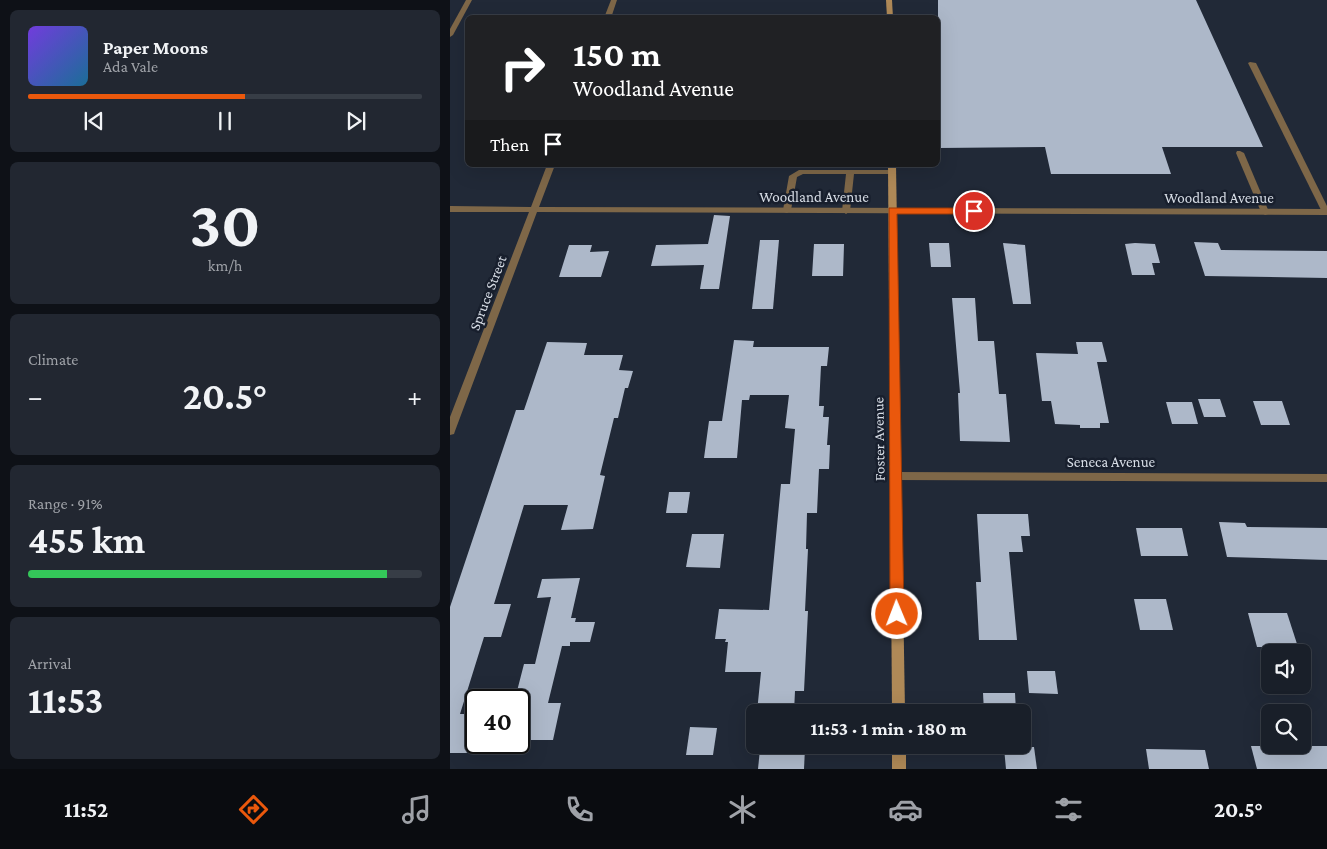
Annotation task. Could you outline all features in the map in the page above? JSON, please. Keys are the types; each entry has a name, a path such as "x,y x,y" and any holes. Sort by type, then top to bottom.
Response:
{"street":[{"path":"450,35 469,0"},
{"path":"608,15 614,0"},
{"path":"889,0 890,15"},
{"path":"1252,63 1326,212"},
{"path":"1240,154 1264,212"},
{"name":"Spruce Street","path":"450,431 550,167"},
{"path":"787,210 793,176 802,172 850,172 892,168"},
{"name":"Foster Avenue","path":"892,168 898,704"},
{"path":"846,210 850,172"},
{"name":"Woodland Avenue","path":"450,209 1326,212"},
{"name":"Seneca Avenue","path":"896,476 1327,478"},
{"path":"899,754 899,769"}],"building":[{"path":"938,0 1196,0 1263,147 1162,147 1171,174 1051,174 1045,147 940,148 940,15 938,15"},
{"path":"714,215 730,216 719,289 700,289 704,265 651,266 656,245 708,244"},
{"path":"760,240 779,240 773,309 752,309"},
{"path":"1194,242 1218,243 1221,250 1327,251 1327,278 1205,276"},
{"path":"929,243 949,243 951,267 931,267"},
{"path":"1003,243 1025,245 1031,304 1013,304"},
{"path":"814,244 844,244 843,276 812,276"},
{"path":"1125,244 1155,244 1160,263 1152,263 1155,275 1132,275"},
{"path":"569,245 592,245 590,252 609,251 601,277 559,277"},
{"path":"952,298 975,298 978,341 994,341 999,394 1006,394 1010,442 960,441 958,393 960,393"},
{"path":"734,340 754,341 753,347 829,347 827,366 821,366 819,406 824,406 823,417 829,417 827,445 830,445 829,469 819,469 817,513 807,513 806,549 808,549 805,611 808,611 804,691 795,691 794,704 758,704 761,672 725,672 728,642 725,642 726,639 715,639 719,609 769,610 781,484 790,484 795,429 785,428 789,395 750,395 749,400 742,400 737,458 704,458 709,421 722,421"},
{"path":"547,342 587,343 584,355 623,355 619,370 633,371 628,388 625,388 618,418 614,418 600,475 605,476 593,529 561,530 568,505 524,505 494,604 511,604 501,637 484,637 468,689 465,689 465,698 460,714 465,714 465,753 450,753 450,607 516,410 524,410"},
{"path":"1076,342 1102,342 1107,362 1097,362 1109,423 1100,423 1100,428 1080,428 1080,425 1055,424 1051,401 1042,401 1036,353 1078,354"},
{"path":"1198,399 1220,399 1226,417 1204,417"},
{"path":"1253,401 1282,401 1290,425 1261,425"},
{"path":"1166,402 1192,402 1198,424 1172,424"},
{"path":"669,492 690,492 687,513 666,513"},
{"path":"977,514 1028,514 1030,536 1021,536 1023,552 1009,552 1017,640 979,640 976,582 981,582"},
{"path":"1219,522 1245,523 1247,527 1327,528 1327,560 1227,557"},
{"path":"1136,528 1182,528 1188,556 1141,556"},
{"path":"692,534 724,534 720,568 686,567"},
{"path":"580,578 571,618 576,618 575,622 595,622 590,642 570,642 570,646 562,646 548,703 561,703 553,740 530,740 530,689 518,689 524,664 535,664 551,597 537,598 542,579"},
{"path":"1134,599 1166,599 1173,630 1140,630"},
{"path":"1248,613 1287,613 1297,644 1261,644 1261,647 1257,647"},
{"path":"1027,671 1055,671 1058,694 1029,693"},
{"path":"983,693 1015,693 1016,704 984,704"},
{"path":"690,727 717,728 713,755 686,755"},
{"path":"1251,746 1261,746 1261,754 1311,754 1311,746 1327,746 1327,769 1257,769"},
{"path":"1031,747 1034,747 1037,769 1006,769 1005,754 1031,754"},
{"path":"1146,749 1205,750 1209,769 1149,769"},
{"path":"760,754 805,754 804,769 758,769"}],"route":[{"path":"897,614 892,211 974,211"}]}
